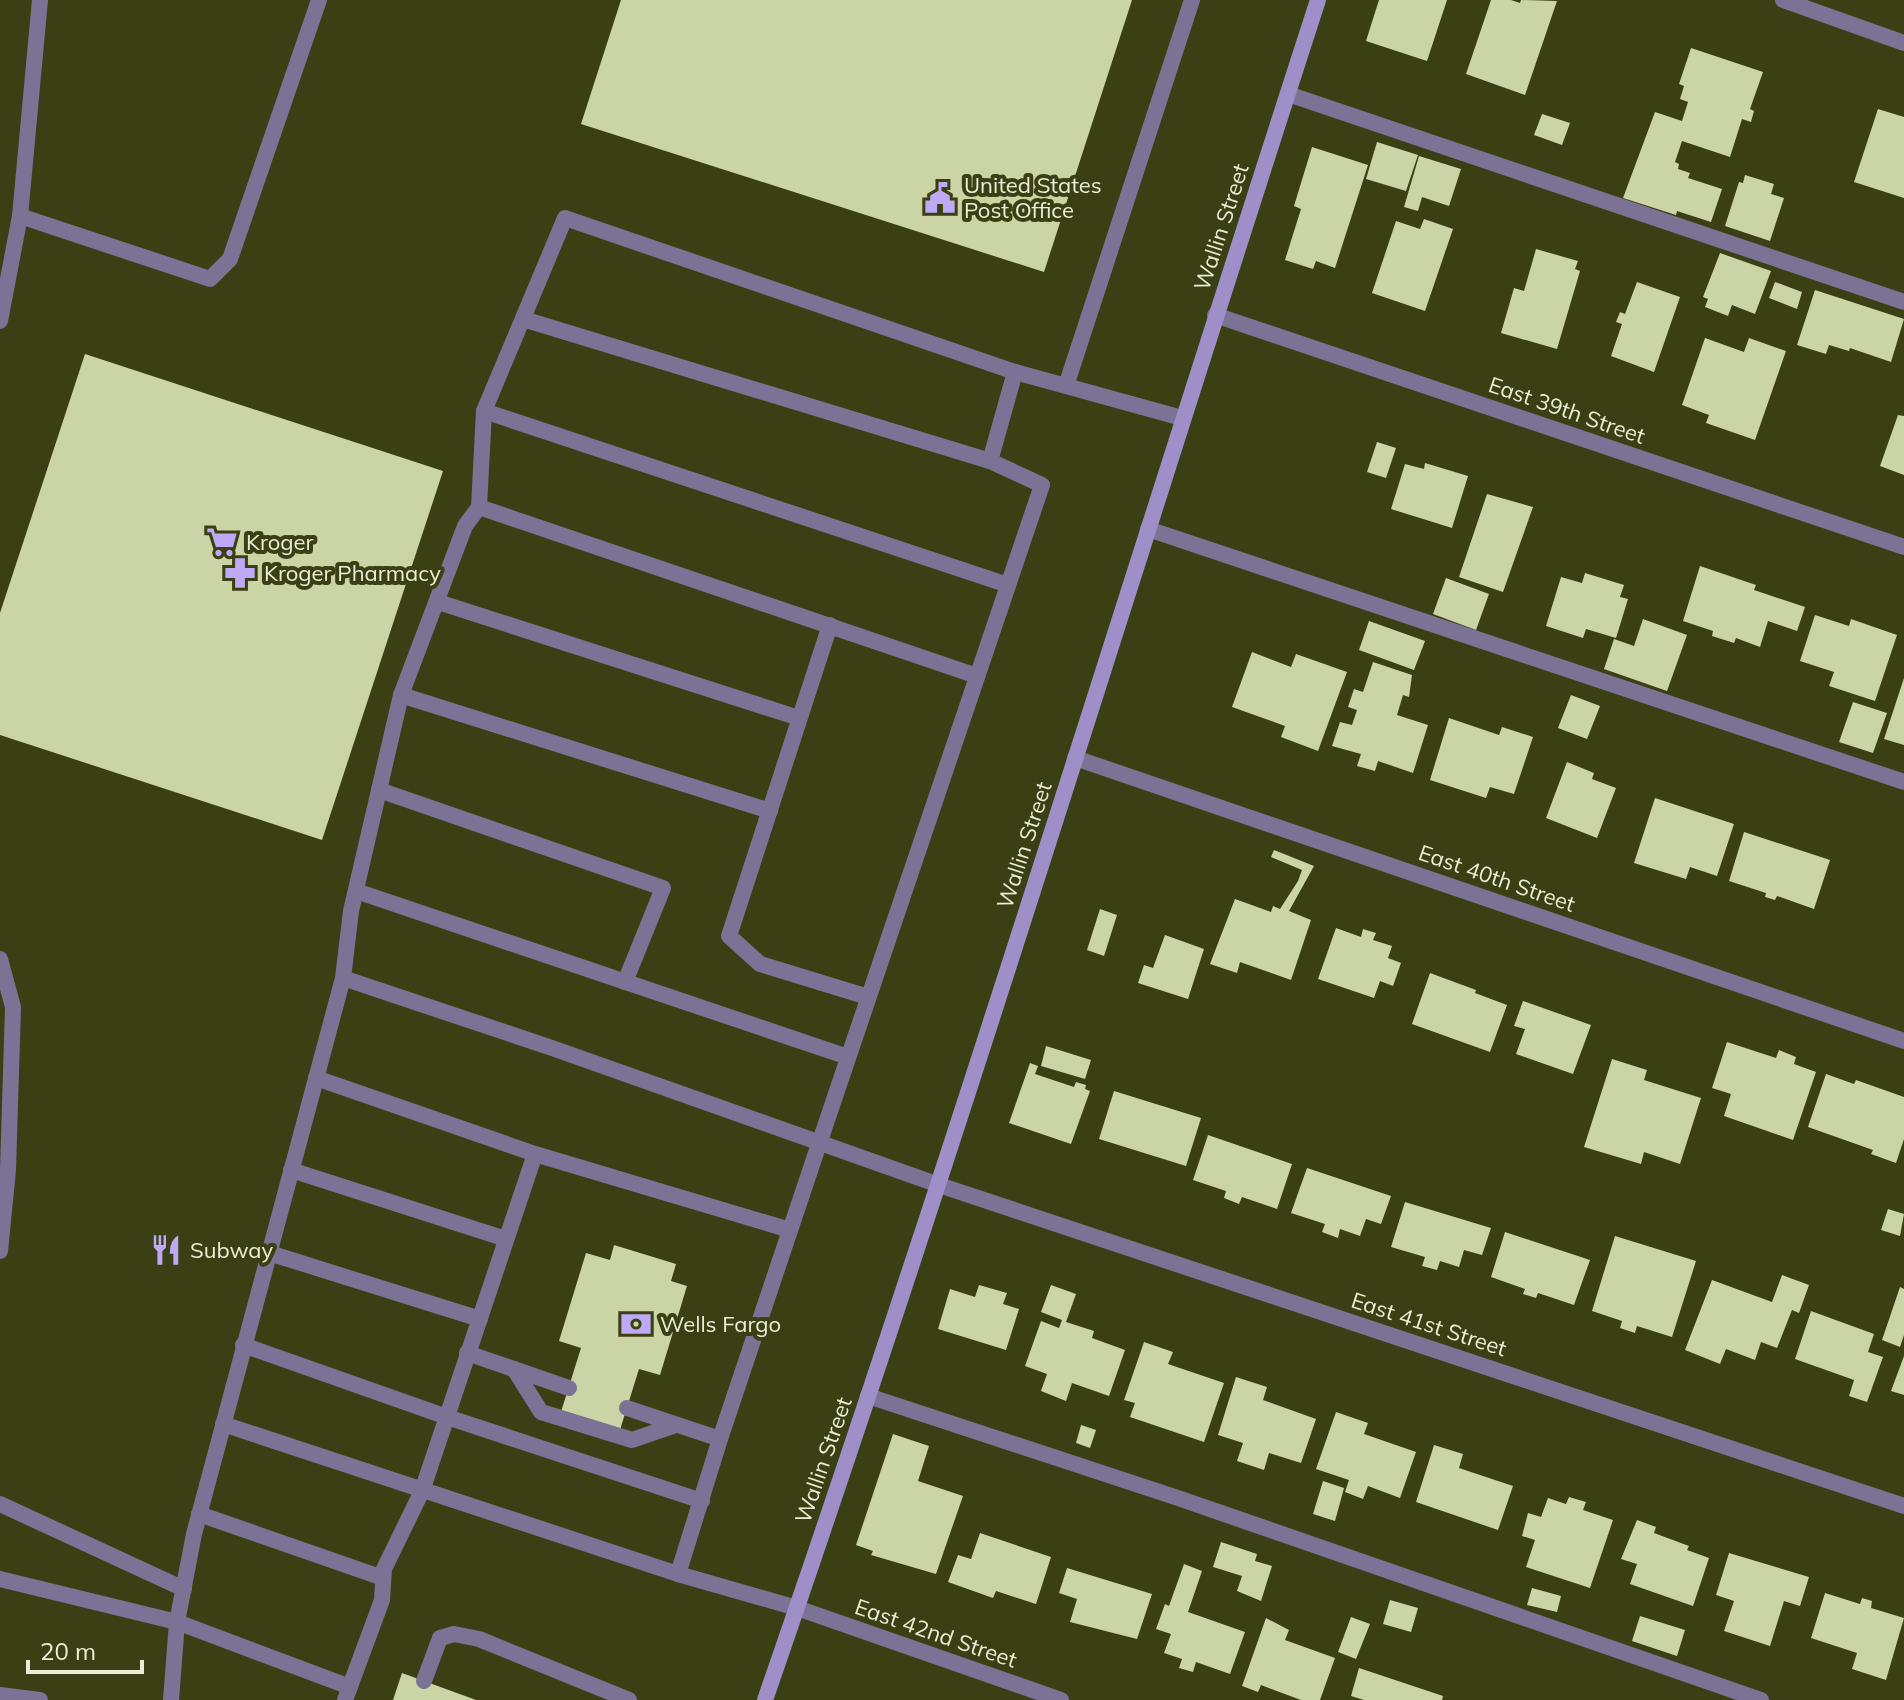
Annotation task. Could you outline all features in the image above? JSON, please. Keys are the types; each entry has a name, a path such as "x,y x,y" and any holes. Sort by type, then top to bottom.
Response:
{"main road":[{"name":"Wallin Street","path":"765,1700 939,1185 1318,0"}],"street":[{"path":"0,321 20,216 40,0"},
{"path":"20,216 210,279 230,259 319,0"},
{"path":"1066,386 1192,0"},
{"path":"1783,0 1904,43"},
{"path":"1288,94 1904,302"},
{"path":"171,1700 177,1622 199,1514 343,978 356,891 401,695 465,526 479,507 484,411 565,218 1015,372 1182,418"},
{"name":"East 39th Street","path":"1215,315 1904,547"},
{"path":"523,319 990,461 1042,485 720,1439 678,1574"},
{"path":"990,461 1015,372"},
{"path":"484,411 1008,585"},
{"path":"479,507 977,676"},
{"path":"1148,529 1904,782"},
{"path":"438,602 799,718"},
{"path":"830,625 729,936 760,964 868,997"},
{"path":"401,695 770,811"},
{"name":"East 40th Street","path":"1075,758 1904,1041"},
{"path":"379,790 663,888 625,982"},
{"path":"356,891 848,1057"},
{"path":"0,959 13,1007 8,1170 0,1251"},
{"name":"East 41st Street","path":"343,978 552,1048 939,1185 1904,1506"},
{"path":"316,1078 535,1154 790,1230"},
{"path":"0,1579 177,1622 347,1693 382,1600 384,1569 422,1491 535,1154"},
{"path":"291,1170 506,1239"},
{"path":"269,1253 480,1319"},
{"path":"243,1345 447,1417 702,1501"},
{"path":"467,1353 569,1388"},
{"path":"514,1369 541,1412 632,1440 676,1425"},
{"path":"868,1396 1178,1498 1761,1700"},
{"path":"627,1408 720,1439"},
{"name":"East 42nd Street","path":"223,1424 678,1574 797,1608 1061,1700"},
{"path":"0,1504 184,1589"},
{"path":"199,1514 383,1578"},
{"path":"424,1681 440,1638 454,1634 479,1639 629,1700"},
{"path":"0,1695 40,1700"}],"building":[{"name":"United States Post Office","path":"621,0 1132,0 1044,272 581,124"},
{"path":"1379,0 1447,0 1427,61 1366,41"},
{"path":"1491,0 1520,3 1521,0 1557,1 1525,95 1466,74"},
{"path":"1691,48 1763,72 1750,109 1754,111 1751,122 1742,119 1730,157 1682,141 1675,162 1679,164 1678,169 1690,173 1688,178 1722,189 1711,222 1677,211 1676,215 1623,198 1655,112 1682,121 1688,102 1680,99 1684,86 1679,84"},
{"path":"1878,109 1904,117 1904,198 1854,182"},
{"path":"1542,114 1570,123 1562,145 1534,135"},
{"path":"1377,142 1418,155 1406,191 1366,179"},
{"path":"1312,147 1368,165 1335,268 1316,261 1313,269 1285,260 1301,209 1294,206"},
{"path":"1419,156 1461,169 1449,206 1422,197 1418,211 1404,207"},
{"path":"1745,175 1774,184 1771,194 1784,198 1770,241 1725,226 1739,182 1743,183"},
{"path":"1424,219 1453,229 1425,311 1372,293 1396,221 1420,229"},
{"path":"1536,249 1578,261 1575,269 1580,271 1557,349 1501,333 1514,288 1524,291"},
{"path":"1720,253 1771,271 1755,314 1732,305 1728,316 1705,307 1708,299 1703,297"},
{"path":"1637,282 1680,297 1654,372 1611,356 1622,324 1616,322 1620,312 1625,314"},
{"path":"1775,282 1802,292 1797,309 1769,298"},
{"path":"1815,290 1904,319 1891,362 1850,348 1849,351 1829,345 1826,354 1797,345"},
{"path":"1705,338 1744,352 1749,338 1786,351 1755,440 1706,423 1709,415 1682,405"},
{"name":"Kroger","path":"85,354 443,471 322,840 0,735 0,613"},
{"path":"1898,415 1904,416 1904,475 1880,466"},
{"path":"1377,442 1396,448 1386,478 1367,472"},
{"path":"1425,463 1468,476 1452,528 1391,509 1405,464 1424,469"},
{"path":"1487,494 1533,507 1503,592 1459,577"},
{"path":"1700,566 1756,585 1754,590 1805,607 1797,631 1768,621 1760,647 1736,638 1734,643 1712,636 1713,631 1683,621"},
{"path":"1585,573 1624,585 1620,597 1628,599 1616,638 1586,629 1583,638 1546,626 1561,577 1582,583"},
{"path":"1446,578 1489,594 1476,630 1433,614"},
{"path":"1815,615 1849,626 1851,619 1897,635 1875,701 1829,686 1834,672 1800,661"},
{"path":"1643,619 1687,635 1667,691 1604,669 1614,639 1634,646"},
{"path":"1369,621 1425,641 1414,670 1359,650"},
{"path":"1252,652 1291,667 1296,654 1347,672 1318,751 1281,737 1285,726 1232,707"},
{"path":"1373,662 1412,675 1409,697 1403,695 1397,715 1428,725 1413,773 1378,761 1375,771 1357,766 1361,754 1332,746 1340,722 1352,725 1357,710 1348,707 1354,689 1363,692"},
{"path":"1904,678 1904,745 1884,739"},
{"path":"1571,695 1600,706 1587,739 1558,728"},
{"path":"1853,702 1887,713 1873,753 1839,742"},
{"path":"1449,718 1499,735 1502,727 1533,737 1514,794 1490,787 1486,798 1430,780"},
{"path":"1567,762 1594,773 1592,779 1616,788 1597,838 1546,818"},
{"path":"1655,798 1734,824 1717,876 1690,867 1686,879 1634,863"},
{"path":"1744,832 1830,860 1814,909 1777,896 1775,900 1765,897 1766,893 1729,881"},
{"path":"1274,850 1314,866 1289,911 1311,920 1291,980 1240,962 1237,973 1210,964 1235,899 1271,912 1273,906 1280,909 1298,881 1302,870 1271,857"},
{"path":"1100,909 1117,915 1104,956 1087,950"},
{"path":"1336,928 1361,937 1363,929 1376,933 1373,940 1392,946 1388,958 1401,963 1393,986 1380,981 1374,998 1318,979"},
{"path":"1165,935 1204,949 1188,999 1138,983 1144,965 1153,968"},
{"path":"1430,973 1507,1005 1490,1052 1412,1024"},
{"path":"1523,1001 1591,1025 1573,1074 1516,1054 1525,1029 1514,1026"},
{"path":"1727,1042 1776,1058 1779,1050 1796,1057 1794,1064 1816,1072 1793,1140 1724,1116 1731,1094 1712,1088"},
{"path":"1046,1046 1091,1060 1085,1079 1041,1066"},
{"path":"1612,1059 1647,1070 1644,1080 1701,1098 1680,1164 1644,1152 1641,1164 1584,1147"},
{"path":"1030,1063 1038,1066 1035,1074 1074,1087 1076,1082 1086,1085 1085,1089 1090,1091 1071,1144 1009,1123"},
{"path":"1826,1074 1854,1084 1856,1080 1904,1097 1904,1139 1896,1163 1871,1154 1873,1150 1808,1127"},
{"path":"1114,1091 1201,1118 1186,1166 1099,1139"},
{"path":"1208,1135 1292,1164 1277,1209 1242,1197 1239,1204 1224,1198 1226,1191 1193,1180"},
{"path":"1307,1168 1391,1196 1381,1224 1366,1219 1360,1236 1340,1229 1338,1238 1322,1232 1325,1224 1291,1213"},
{"path":"1405,1202 1491,1228 1482,1255 1464,1250 1459,1267 1440,1261 1437,1270 1422,1266 1425,1257 1391,1247"},
{"path":"1888,1209 1904,1214 1900,1236 1881,1230"},
{"path":"1505,1232 1590,1260 1574,1305 1538,1293 1536,1298 1523,1294 1525,1289 1491,1277"},
{"path":"1615,1236 1696,1261 1672,1337 1637,1326 1635,1333 1620,1328 1622,1321 1592,1311"},
{"path":"614,1245 676,1264 671,1281 687,1286 660,1375 639,1369 619,1433 560,1415 581,1348 559,1341 586,1253 610,1260"},
{"path":"1782,1275 1809,1285 1799,1313 1792,1310 1777,1348 1761,1342 1755,1360 1726,1349 1720,1364 1685,1350 1712,1280 1772,1302"},
{"path":"979,1285 1007,1293 1003,1304 1019,1309 1006,1350 938,1329 950,1289 975,1297"},
{"path":"1051,1285 1076,1294 1066,1322 1094,1331 1092,1338 1125,1350 1109,1396 1072,1383 1066,1401 1041,1391 1047,1374 1025,1366 1041,1321 1059,1328 1062,1320 1041,1312"},
{"path":"1900,1287 1904,1289 1904,1335 1900,1347 1882,1340"},
{"path":"1811,1311 1874,1334 1868,1352 1883,1357 1867,1402 1849,1396 1854,1380 1795,1359"},
{"path":"1144,1342 1173,1352 1168,1364 1224,1383 1204,1442 1130,1417 1135,1403 1124,1400"},
{"path":"1904,1356 1904,1395 1891,1391"},
{"path":"1236,1377 1267,1387 1263,1400 1316,1419 1301,1463 1269,1453 1264,1470 1237,1461 1243,1443 1218,1435"},
{"path":"1336,1412 1368,1423 1364,1434 1416,1452 1400,1498 1368,1486 1363,1499 1345,1492 1349,1480 1316,1469"},
{"path":"1081,1425 1096,1430 1090,1448 1076,1443"},
{"path":"893,1434 929,1446 918,1481 963,1496 936,1574 871,1555 873,1551 856,1545"},
{"path":"1434,1445 1463,1454 1459,1468 1513,1486 1498,1530 1416,1502"},
{"path":"1323,1481 1344,1488 1335,1521 1313,1514"},
{"path":"1569,1497 1586,1502 1583,1510 1613,1520 1590,1588 1526,1567 1535,1540 1522,1536 1528,1513 1541,1517 1548,1498 1566,1504"},
{"path":"1637,1520 1656,1527 1654,1533 1689,1546 1687,1550 1709,1558 1693,1606 1630,1584 1637,1564 1621,1559"},
{"path":"980,1533 1051,1557 1036,1604 996,1591 993,1598 948,1582 958,1555 971,1559"},
{"path":"1221,1542 1257,1554 1255,1561 1272,1566 1261,1601 1237,1591 1242,1576 1213,1567"},
{"path":"1729,1553 1809,1577 1800,1606 1784,1601 1770,1646 1724,1631 1734,1601 1716,1595"},
{"path":"1184,1564 1202,1571 1188,1612 1245,1632 1230,1674 1196,1662 1193,1672 1179,1668 1182,1659 1164,1653 1171,1634 1156,1629 1165,1604 1169,1606"},
{"path":"1067,1568 1152,1594 1137,1639 1070,1622 1077,1599 1059,1593"},
{"path":"1532,1588 1561,1596 1557,1612 1527,1605"},
{"path":"1825,1593 1860,1604 1862,1598 1872,1601 1871,1608 1904,1618 1886,1680 1852,1669 1857,1653 1811,1638"},
{"path":"1390,1600 1418,1608 1411,1632 1383,1624"},
{"path":"1640,1616 1685,1630 1677,1656 1632,1641"},
{"path":"1351,1617 1370,1624 1356,1659 1338,1652"},
{"path":"1266,1618 1289,1630 1285,1640 1335,1658 1320,1700 1301,1700 1261,1685 1258,1692 1242,1686"},
{"path":"1359,1668 1443,1696 1442,1700 1364,1700 1351,1696"},
{"path":"402,1673 476,1700 393,1700"}],"place":[{"name":"United States Post Office","path":"940,198"},
{"name":"Kroger","path":"222,542"},
{"name":"Kroger Pharmacy","path":"240,573"},
{"name":"Subway","path":"166,1250"},
{"name":"Wells Fargo","path":"636,1324"}]}
